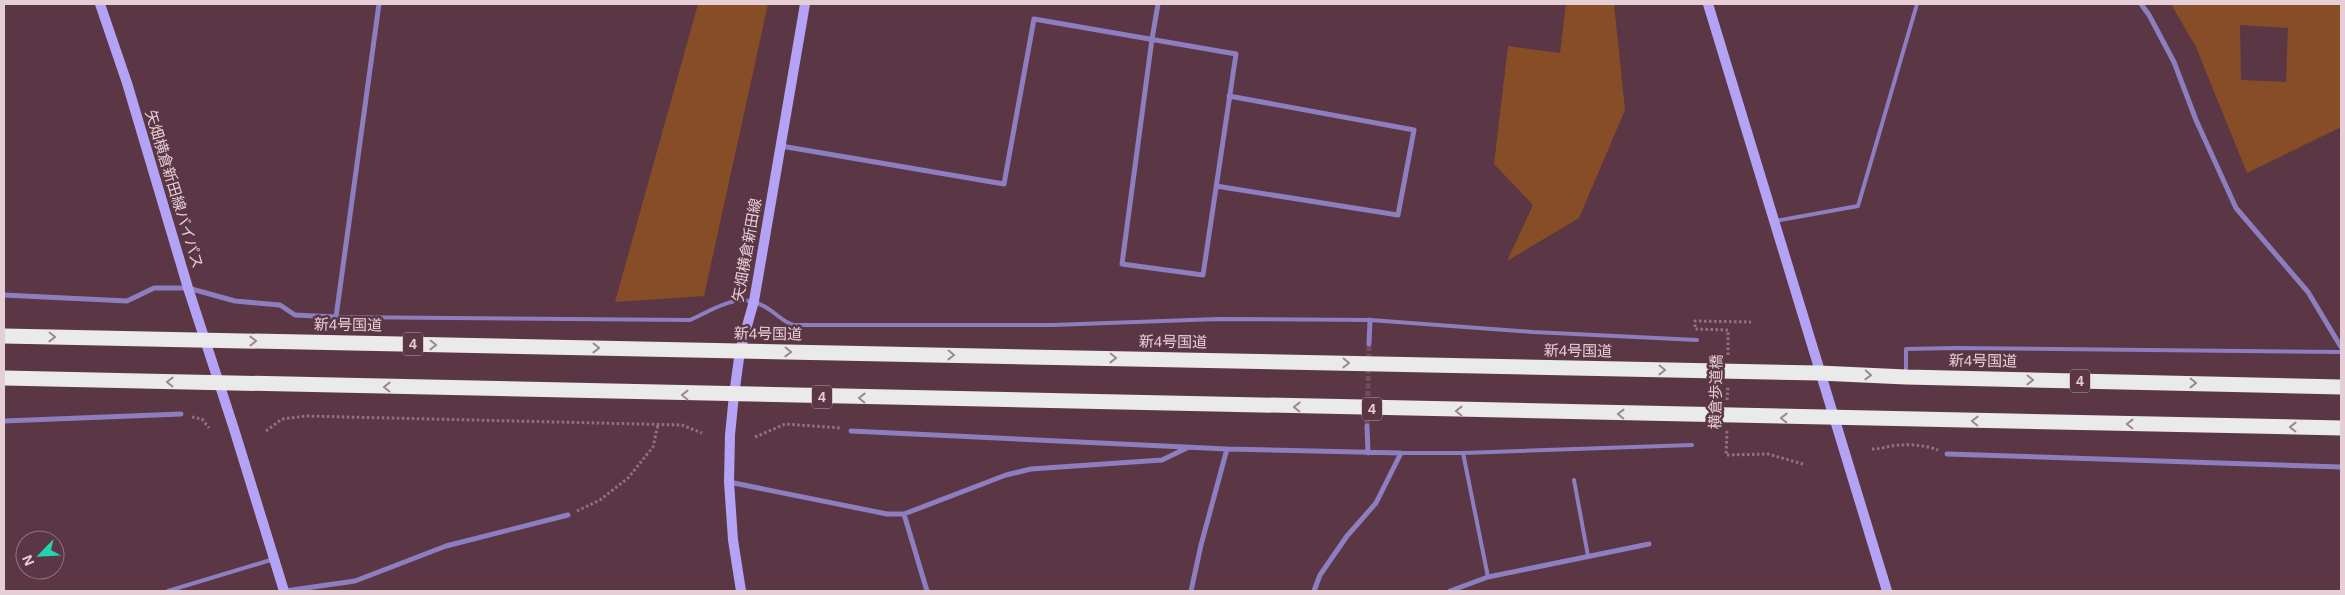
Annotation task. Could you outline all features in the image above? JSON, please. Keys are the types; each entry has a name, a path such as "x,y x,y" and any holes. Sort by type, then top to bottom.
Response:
{"highway":[{"name":"新4号国道","path":"4,336 1819,373 1906,377 2341,387"},
{"name":"4","path":"4,378 2341,428"}],"main road":[{"name":"矢畑横倉新田線バイパス","path":"100,4 127,83 204,341 284,591"},
{"name":"矢畑横倉新田線","path":"740,591 733,540 729,482 730,435 734,395 740,351 754,301 805,4"},
{"path":"1708,4 1887,591"}],"street":[{"path":"4,295 127,301 154,288 188,288 236,301 280,305 295,315 336,317 379,4"},
{"path":"780,146 1004,184 1034,19 1152,39 1236,54 1203,275 1122,264 1152,39 1158,4"},
{"path":"2141,4 2149,15 2174,62 2196,120 2236,208 2308,292 2341,347"},
{"path":"1216,186 1398,215 1414,130 1229,96"},
{"path":"1369,344 1370,320"},
{"path":"4,421 180,414"},
{"path":"1367,426 1368,453"},
{"path":"851,431 1227,449 1401,453 1376,502 1347,536 1320,575 1314,591"},
{"path":"729,482 887,514 904,514 1006,475 1031,469 1162,460 1190,447"},
{"path":"1191,591 1201,545 1227,449"},
{"path":"1947,454 2341,467"},
{"path":"904,514 927,591"},
{"path":"284,591 355,581 446,546 568,515"},
{"path":"1450,591 1488,577 1649,544"}],"lane":[{"path":"1775,221 1858,206 1917,4"},
{"path":"336,317 690,320 737,299 754,301 768,308 782,321 793,325 1054,325 1218,319 1370,320 1533,332 1696,340"},
{"path":"1906,377 1906,349 2341,352"},
{"path":"1401,453 1463,453 1692,445"},
{"path":"1463,453 1488,577"},
{"path":"1574,480 1588,556"},
{"path":"168,591 274,559"}],"path":[{"name":"横倉歩道橋","path":"1728,359 1728,330 1695,328 1695,321 1751,322"},
{"name":"横倉歩道橋","path":"1727,407 1728,378"},
{"path":"180,414 202,419 209,428"},
{"path":"266,430 282,419 306,416 682,425 702,433"},
{"path":"568,515 600,500 628,478 653,447 658,424"},
{"path":"755,437 785,424 840,427 851,431"},
{"name":"横倉歩道橋","path":"1727,426 1726,455 1768,454 1803,464"},
{"path":"1872,449 1885,449 1899,444 1929,447 1947,454"}],"shaded area":[{"path":"698,4 768,4 704,296 615,302"},
{"path":"1566,4 1614,4 1625,110 1579,218 1507,261 1533,205 1494,164 1508,46 1560,53"},
{"path":"2171,4 2341,4 2341,127 2247,173 2196,47","holes":["2240,25 2288,28 2286,82 2241,80"]}],"tunnel":[{"path":"1367,426 1369,344"}]}
